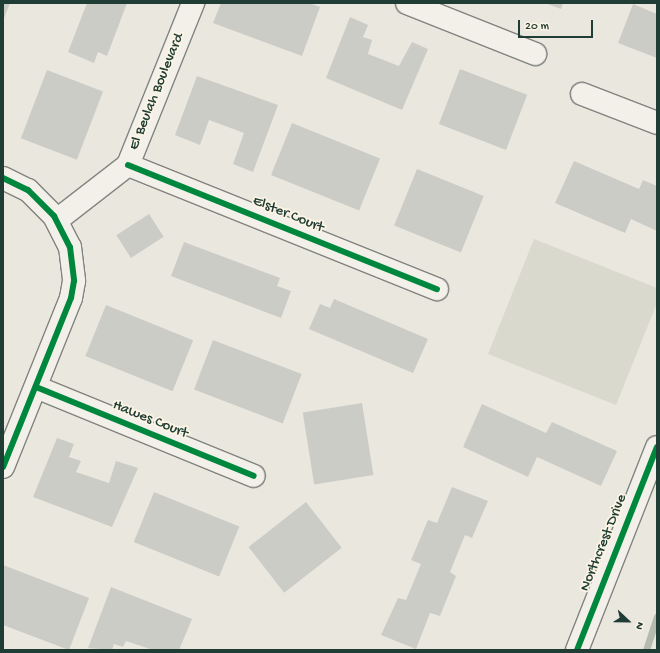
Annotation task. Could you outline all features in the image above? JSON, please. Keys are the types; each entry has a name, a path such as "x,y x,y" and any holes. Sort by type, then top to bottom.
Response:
{"street":[{"name":"El Beulah Boulevard","path":"57,220 128,166 193,3"},
{"path":"407,3 535,54"},
{"path":"582,94 657,123"},
{"name":"Elster Court","path":"128,166 438,290"},
{"path":"3,178 32,194 57,220 70,248 73,288 36,387 3,467"},
{"name":"Hawes Court","path":"36,387 254,476"},
{"name":"Northcrest Drive","path":"577,650 657,446"}],"shaded area":[{"path":"534,239 657,288 657,303 616,405 488,354"}],"building":[{"path":"3,3 10,3 3,21"},
{"path":"87,3 127,3 107,56 98,52 94,63 68,52"},
{"path":"221,3 309,3 320,7 302,56 213,23"},
{"path":"545,3 563,3 561,9"},
{"path":"633,4 657,14 657,58 618,43"},
{"path":"350,17 368,25 363,37 372,40 368,54 399,66 412,42 428,49 402,110 326,78"},
{"path":"460,69 527,95 506,150 439,124"},
{"path":"47,70 103,92 77,160 21,138"},
{"path":"197,76 278,105 253,172 233,164 244,133 209,120 200,145 175,135"},
{"path":"292,123 380,159 359,211 271,175"},
{"path":"574,161 639,189 643,180 657,186 657,231 631,219 625,233 555,203"},
{"path":"417,169 484,196 461,253 394,226"},
{"path":"149,214 164,237 131,258 116,235"},
{"path":"184,242 280,278 277,286 291,291 281,318 171,276"},
{"path":"334,299 428,339 413,373 309,329 320,304 330,308"},
{"path":"106,305 193,340 173,391 85,356"},
{"path":"213,340 302,374 283,424 194,389"},
{"path":"362,403 373,475 314,484 303,412"},
{"path":"482,404 546,433 552,422 617,451 601,486 537,457 528,477 463,447"},
{"path":"57,438 74,444 69,457 81,461 76,472 109,483 116,461 138,468 112,527 33,497"},
{"path":"452,487 488,501 472,538 465,535 450,572 456,576 440,616 430,613 416,649 381,635 398,598 406,600 421,564 411,560 428,520 437,523"},
{"path":"154,492 239,526 219,577 134,542"},
{"path":"306,502 342,548 284,593 248,547"},
{"path":"3,565 89,598 69,650 3,625"},
{"path":"111,587 192,619 179,650 153,650 126,641 123,647 114,644 112,650 88,648"}],"waterway":[{"path":"646,650 657,617"}],"cycle path":[{"path":"128,165 437,289"},
{"path":"3,178 28,190 54,216 70,247 74,281 71,298 3,467"},
{"path":"36,387 254,476"},
{"path":"577,650 657,447"}]}
